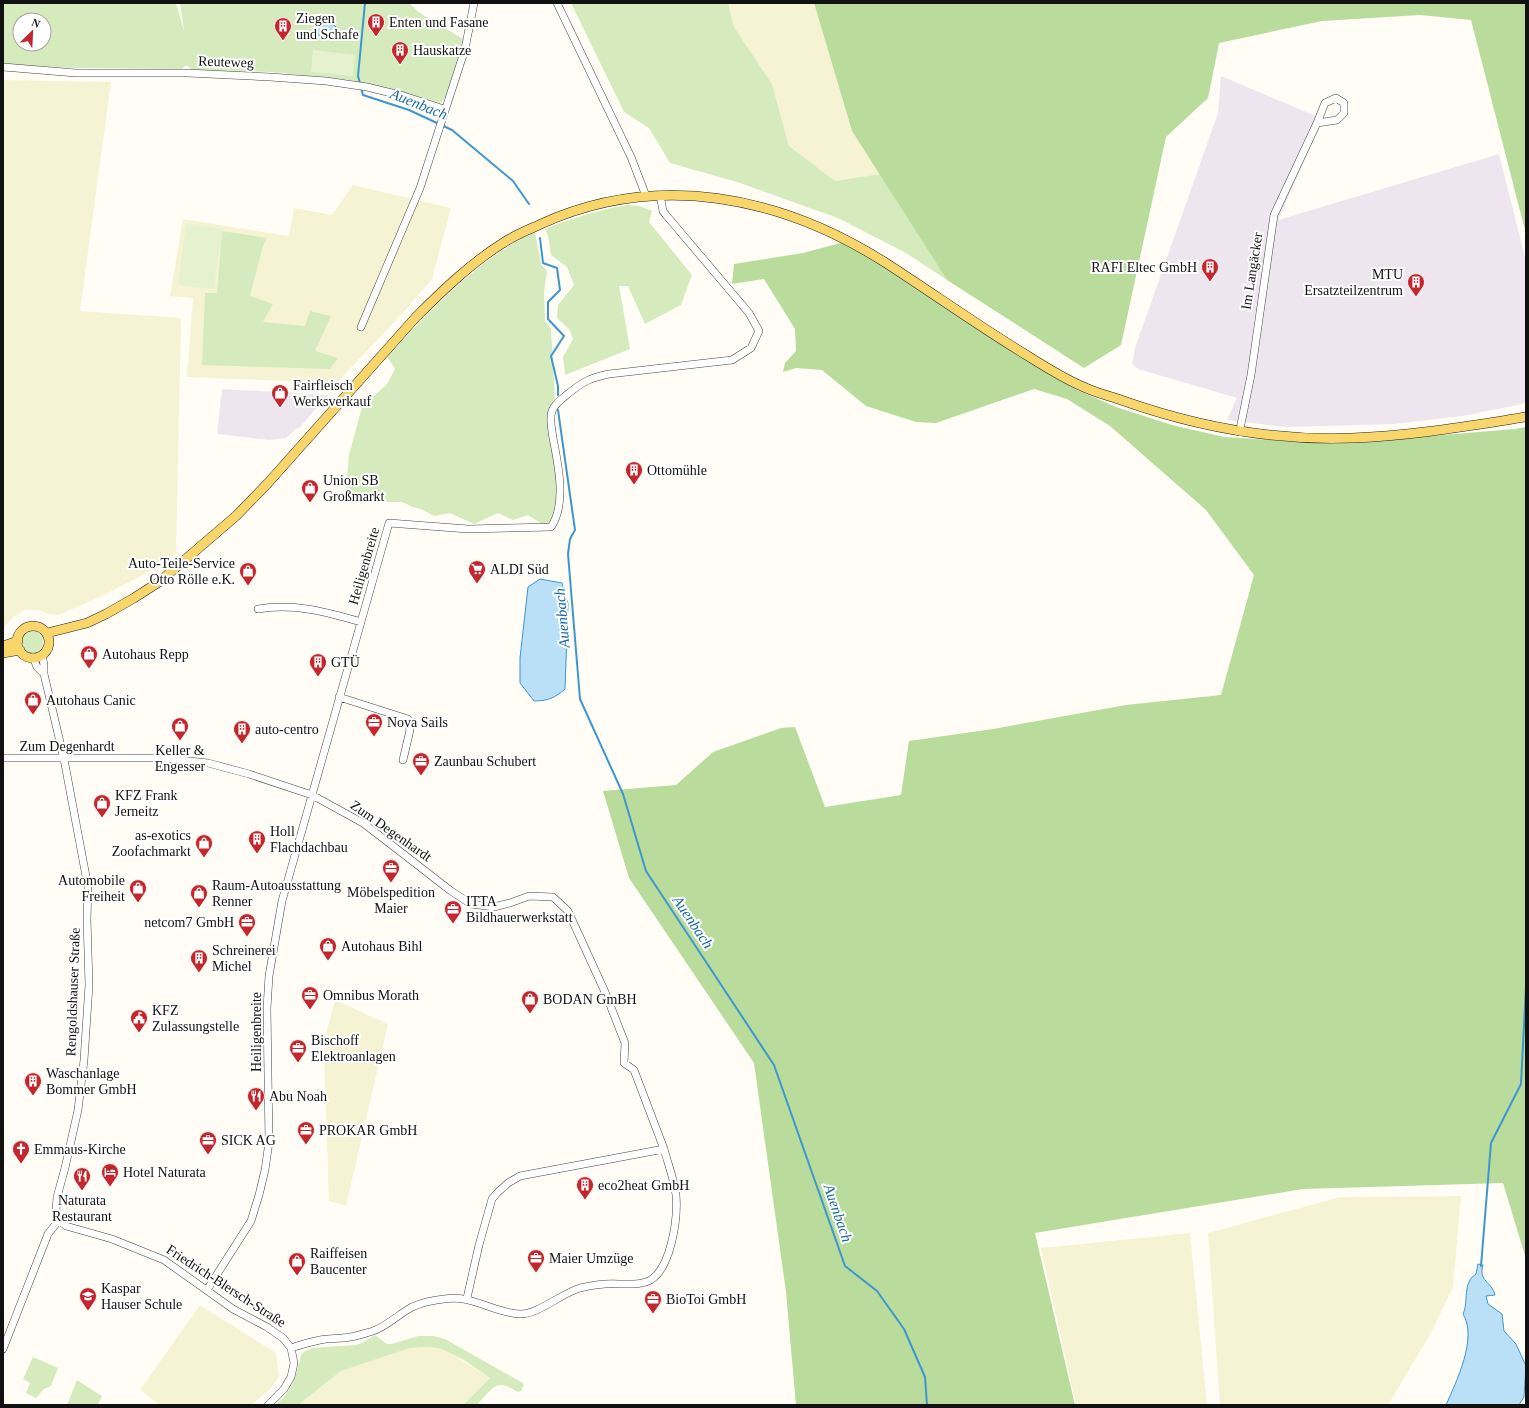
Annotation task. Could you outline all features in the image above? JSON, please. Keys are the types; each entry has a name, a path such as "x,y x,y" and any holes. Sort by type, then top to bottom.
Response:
{"main road":[{"path":"48,636 87,623 106,614 159,582 236,516 278,473 416,317 478,260 504,242 563,214 613,200 660,195 723,198 772,210 807,223 852,244 884,262 1012,347 1053,372 1086,388 1140,407 1193,422 1240,432 1304,438 1350,438 1421,433 1526,417"},
{"path":"29,626 39,627 48,636 47,650 42,655 33,658 27,656 20,650 18,641 21,632 29,626"},
{"path":"3,646 18,641"},
{"path":"3,653 20,650"}],"street":[{"path":"361,327 420,188 444,109 465,49 474,3"},
{"path":"556,3 628,150 646,196"},
{"name":"Reuteweg","path":"3,67 76,73 138,72 270,77 348,84 404,96 444,109"},
{"name":"Im Langäcker","path":"1240,432 1251,375 1274,215 1317,123"},
{"name":"Heiligenbreite","path":"207,1290 251,1221 265,1170 269,1142 267,1008 269,976 282,901 389,523 468,529 552,527 558,514 560,499 557,461 551,424 551,412 555,406 590,378 609,374 732,360 751,348 759,331 749,314 663,211 660,195"},
{"name":"Heiligenbreite","path":"258,609 273,607 315,609 361,622"},
{"name":"Rengoldshauser Straße","path":"42,655 44,674 64,759 88,887 87,919 89,985 84,1060 78,1110 57,1197 56,1210 59,1220"},
{"name":"Rengoldshauser Straße","path":"33,658 44,674"},
{"path":"339,697 408,719 410,730 403,760"},
{"name":"Zum Degenhardt","path":"3,758 162,758 208,763 249,774 312,795 363,823 450,891 471,904 494,907 529,896 553,897 568,911 605,992 625,1043 624,1064"},
{"name":"Friedrich-Blersch-Straße","path":"59,1220 66,1226 112,1239 164,1260 233,1309 267,1327 283,1338 291,1348 321,1340 350,1337 375,1330 413,1307 445,1298 467,1298 495,1308 524,1314 580,1288 598,1284 635,1284 646,1282 656,1276 662,1268 670,1245 674,1226 676,1196 664,1149 634,1070 624,1064"},
{"path":"467,1298 479,1245 490,1207 497,1193 508,1183 520,1176 664,1149"},
{"path":"3,1349 48,1234 59,1220"},
{"path":"268,1405 284,1389 290,1377 294,1363 291,1348"}],"shaded area":[{"path":"728,3 814,3 852,131 880,174 835,181 789,146 772,84 734,27"},
{"path":"1221,76 1323,119 1278,220 1499,154 1526,261 1526,402 1463,416 1394,424 1285,427 1227,420 1237,398 1138,369 1132,364 1135,348 1218,113"},
{"path":"3,80 111,82 80,311 181,318 176,553 162,565 102,596 59,615 49,614 38,610 25,610 13,617 3,629"},
{"path":"353,185 451,208 432,279 402,314 336,383 187,377 193,298 170,296 183,219 289,236 294,208 332,215"},
{"path":"222,389 328,395 300,427 286,438 269,440 217,434"},
{"path":"335,1000 388,1024 346,1206 329,1201 324,1057 325,1038"},
{"path":"1461,1196 1453,1287 1431,1333 1388,1405 1220,1405 1208,1233 1340,1197"},
{"path":"1190,1233 1207,1405 1076,1405 1041,1248"},
{"path":"200,1305 276,1353 279,1377 270,1389 251,1405 159,1405 140,1390"},
{"path":"430,1347 442,1349 454,1355 490,1378 463,1405 298,1405 341,1371 410,1348"}],"green space":[{"path":"3,3 176,3 184,31 180,3 409,3 420,13 463,39 447,95 441,103 350,80 270,72 193,70 186,65 182,69 76,68 3,65"},
{"path":"571,3 728,3 734,27 772,84 789,146 835,181 880,174 947,280 906,253 838,218 737,182 670,163 649,128 624,112"},
{"path":"814,3 1526,3 1526,234 1471,20 1420,15 1322,21 1219,43 1208,98 1166,137 1121,345 1084,368 947,280 852,131"},
{"path":"313,50 355,55 353,76 311,72"},
{"path":"627,205 640,206 652,211 649,222 692,275 681,305 645,324 628,286 619,286 630,349 565,375 563,357 573,339 569,329 557,318 558,305 574,285 567,267 551,255 548,236 545,229 565,221 606,209"},
{"path":"186,224 222,229 214,289 178,285"},
{"path":"222,231 267,238 263,246 250,296 273,304 263,322 305,326 310,311 331,316 315,351 338,358 330,369 202,365 205,293 217,293"},
{"path":"535,232 541,264 547,271 544,292 545,321 551,329 555,399 548,413 556,462 558,498 556,511 550,523 542,524 528,515 513,520 498,513 474,524 450,513 434,516 421,509 402,502 379,502 346,488 349,455 362,407 387,384 395,369 387,357 455,287 493,257 514,243"},
{"path":"844,242 1017,355 1075,389 1116,407 1172,425 1224,437 1333,444 1526,427 1526,1259 1503,1183 1303,1189 1035,1233 1075,1405 796,1405 786,1292 754,1063 629,878 603,791 676,785 713,752 781,728 795,727 825,807 901,795 909,741 993,729 1126,705 1221,695 1254,575 1206,510 1110,426 1067,399 1034,389 936,423 916,422 866,406 822,370 796,368 783,372 785,363 796,351 795,329 764,279 732,284 734,264 803,253"},
{"path":"28,631 36,631 43,638 43,646 36,653 28,653 21,646 21,638"},
{"path":"375,1335 387,1344 392,1344 418,1336 433,1336 445,1339 523,1383 524,1385 521,1391 518,1392 504,1385 500,1385 489,1391 477,1405 463,1405 490,1378 464,1360 442,1349 430,1347 410,1348 341,1371 298,1405 276,1405 291,1387 298,1364 300,1363 300,1357 304,1352 312,1348 356,1345"},
{"path":"33,1357 58,1368 51,1386 44,1389 36,1398 26,1393 30,1383 23,1379"},
{"path":"77,1380 102,1396 98,1405 67,1405"}],"water":[{"path":"325,22 335,26 338,29 338,35 335,37 326,36 322,38 315,32 318,24"},
{"path":"540,579 562,583 568,604 565,689 558,695 551,698 534,701 520,683 520,658 528,587"},
{"path":"1478,1264 1483,1265 1482,1275 1495,1295 1486,1296 1488,1304 1502,1314 1504,1331 1516,1344 1526,1366 1524,1397 1519,1405 1446,1405 1460,1372 1467,1347 1467,1324 1463,1314 1466,1304 1467,1287 1469,1282 1476,1274"}],"waterway":[{"name":"Auenbach","path":"360,83 358,76 365,3"},
{"name":"Auenbach","path":"361,88 363,95 409,110 452,130 513,181 529,204"},
{"name":"Auenbach","path":"540,238 543,263 557,268 560,290 548,302 548,319 564,336 551,356 558,386 558,395"},
{"name":"Auenbach","path":"558,410 575,530 570,539 568,554 580,699 623,794 646,871 774,1065 845,1266 877,1291 904,1329 925,1377 927,1405"},
{"path":"1481,1266 1491,1143 1521,1084 1526,986"}],"place":[{"name":"Enten und Fasane","path":"376,37"},
{"name":"Ziegen und Schafe","path":"283,41"},
{"name":"Hauskatze","path":"400,65"},
{"name":"RAFI Eltec GmbH","path":"1210,282"},
{"name":"MTU Ersatzteilzentrum","path":"1416,297"},
{"name":"Fairfleisch Werksverkauf","path":"280,408"},
{"name":"Ottomühle","path":"634,485"},
{"name":"Union SB Großmarkt","path":"310,503"},
{"name":"ALDI Süd","path":"477,584"},
{"name":"Auto-Teile-Service Otto Rölle e.K.","path":"248,586"},
{"name":"Autohaus Repp","path":"89,669"},
{"name":"GTÜ","path":"318,677"},
{"name":"Autohaus Canic","path":"33,715"},
{"name":"Nova Sails","path":"374,737"},
{"name":"Keller & Engesser","path":"180,741"},
{"name":"auto-centro","path":"242,744"},
{"name":"Zaunbau Schubert","path":"421,776"},
{"name":"KFZ Frank Jerneitz","path":"102,818"},
{"name":"Holl Flachdachbau","path":"257,854"},
{"name":"as-exotics Zoofachmarkt","path":"204,858"},
{"name":"Möbelspedition Maier","path":"391,883"},
{"name":"Automobile Freiheit","path":"138,903"},
{"name":"Raum-Autoausstattung Renner","path":"199,908"},
{"name":"ITTA Bildhauerwerkstatt","path":"453,924"},
{"name":"netcom7 GmbH","path":"247,937"},
{"name":"Autohaus Bihl","path":"328,961"},
{"name":"Schreinerei Michel","path":"199,973"},
{"name":"Omnibus Morath","path":"310,1010"},
{"name":"BODAN GmBH","path":"530,1014"},
{"name":"KFZ Zulassungstelle","path":"139,1033"},
{"name":"Bischoff Elektroanlagen","path":"298,1063"},
{"name":"Waschanlage Bommer GmbH","path":"33,1096"},
{"name":"Abu Noah","path":"256,1111"},
{"name":"PROKAR GmbH","path":"306,1145"},
{"name":"SICK AG","path":"208,1155"},
{"name":"Emmaus-Kirche","path":"21,1164"},
{"name":"Hotel Naturata","path":"110,1187"},
{"name":"Naturata Restaurant","path":"82,1191"},
{"name":"eco2heat GmbH","path":"585,1200"},
{"name":"Maier Umzüge","path":"536,1273"},
{"name":"Raiffeisen Baucenter","path":"297,1276"},
{"name":"Kaspar Hauser Schule","path":"88,1311"},
{"name":"BioToi GmbH","path":"653,1314"}]}
